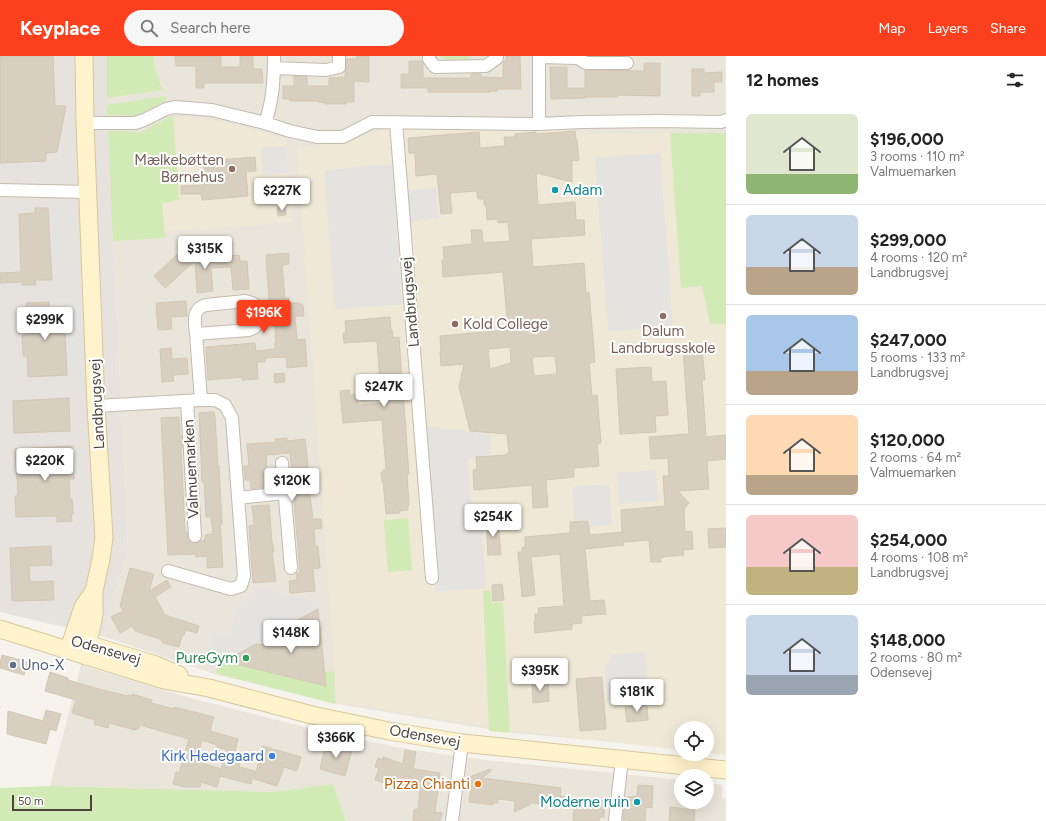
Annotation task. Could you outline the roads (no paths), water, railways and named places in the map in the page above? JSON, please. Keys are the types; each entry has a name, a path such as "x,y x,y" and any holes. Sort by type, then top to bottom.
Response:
{"main road":[{"name":"Landbrugsvej","path":"78,647 83,608 94,591 104,537 96,406 84,123 84,56"},
{"name":"Odensevej","path":"0,623 15,625 164,680 209,688 312,715 462,743 726,770"},
{"name":"Odensevej","path":"0,630 78,647"}],"street":[{"path":"265,123 270,110 273,90 274,56"},
{"path":"274,68 326,70 339,67 339,56"},
{"path":"429,56 429,59 435,67 443,67 486,66 497,58 496,56"},
{"path":"539,124 539,57 578,58 586,63 627,63"},
{"path":"84,123 135,123 166,109 175,107 212,110 317,137 343,137 372,122 539,124 660,121 721,122 726,120"},
{"name":"Landbrugsvej","path":"396,122 432,578"},
{"path":"0,190 88,192"},
{"name":"Valmuemarken","path":"196,334 249,330 254,328 258,325 259,320 257,306 252,303 245,302 206,305 200,306 196,312 194,318 201,400"},
{"name":"Valmuemarken","path":"96,406 215,400 225,405 232,418 244,576 241,586 231,590 168,571"},
{"name":"Valmuemarken","path":"187,401 195,536"},
{"path":"282,462 291,568"},
{"path":"238,498 284,493"},
{"path":"452,821 462,743"},
{"path":"615,821 622,759"}],"place":[{"name":"Mælkebøtten Børnehus","path":"232,169"},
{"name":"Adam","path":"555,190"},
{"name":"Dalum Landbrugsskole","path":"663,316"},
{"name":"Kold College","path":"455,324"},
{"name":"PureGym","path":"246,658"},
{"name":"Uno-X","path":"13,665"},
{"name":"Kirk Hedegaard","path":"272,756"},
{"name":"Pizza Chianti","path":"478,784"},
{"name":"Moderne ruin","path":"637,802"}]}
